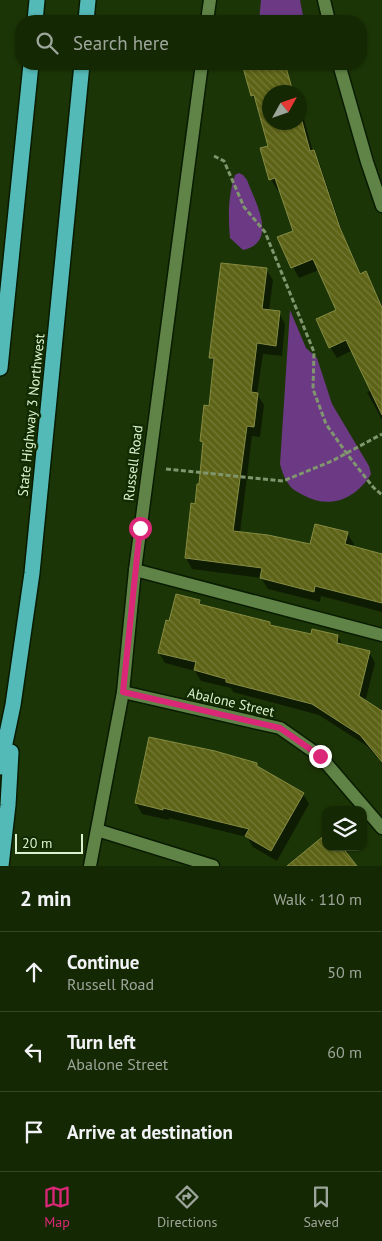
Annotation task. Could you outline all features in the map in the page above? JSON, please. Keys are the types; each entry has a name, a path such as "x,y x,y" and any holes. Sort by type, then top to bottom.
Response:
{"highway":[{"path":"36,15 37,0"},
{"path":"87,15 88,0"},
{"path":"0,368 30,70"},
{"name":"State Highway 3 Northwest","path":"0,767 12,705 32,574 81,70"},
{"path":"0,866 8,805 12,705"}],"street":[{"path":"208,15 210,0"},
{"path":"324,0 328,15"},
{"name":"Russell Road","path":"90,866 123,692 134,570 201,70"},
{"path":"341,70 367,162 382,206"},
{"path":"134,570 382,636"},
{"name":"Abalone Street","path":"123,692 280,728 320,756 382,828"},
{"path":"97,830 212,866"}],"path":[{"path":"214,156 224,161 244,207 265,232 314,352 313,389 326,424 373,487 382,495"},
{"path":"166,469 283,481 347,454 382,434"}],"shaded area":[{"path":"261,0 300,0 303,15 260,15"},
{"path":"239,173 247,180 262,220 260,239 254,246 243,250 230,238 229,230 231,191 235,175"},
{"path":"290,310 306,348 317,358 332,404 369,466 371,474 365,483 350,496 342,500 323,502 294,490 285,479 280,464"}],"building":[{"path":"244,70 287,70 291,85 262,85 262,124 254,95 251,96"},
{"path":"264,130 304,130 310,151 314,150 340,228 360,274 366,271 382,308 382,415 346,340 329,348 316,319 336,310 313,259 291,268 277,237 293,231 275,178 269,180 260,148 268,146"},
{"path":"221,263 267,268 262,309 280,311 276,346 257,343 251,392 258,393 254,427 247,426 233,531 268,535 310,544 315,524 348,532 345,544 382,554 382,603 315,586 314,592 260,578 262,568 185,558 191,503 195,504 197,484 199,484 203,442 200,441 204,405 209,406 214,358 209,358"},
{"path":"176,594 200,600 199,604 270,622 270,625 311,634 312,629 338,635 337,643 370,651 359,696 382,711 382,762 360,735 312,704 226,682 226,679 194,670 196,662 158,653 166,620 169,621"},
{"path":"149,737 215,751 257,763 257,766 304,793 271,851 245,836 249,829 135,803"},
{"path":"322,837 322,851 345,851 357,866 287,866"}],"route":[{"path":"140,528 134,570 123,692 280,728 320,756"}]}
